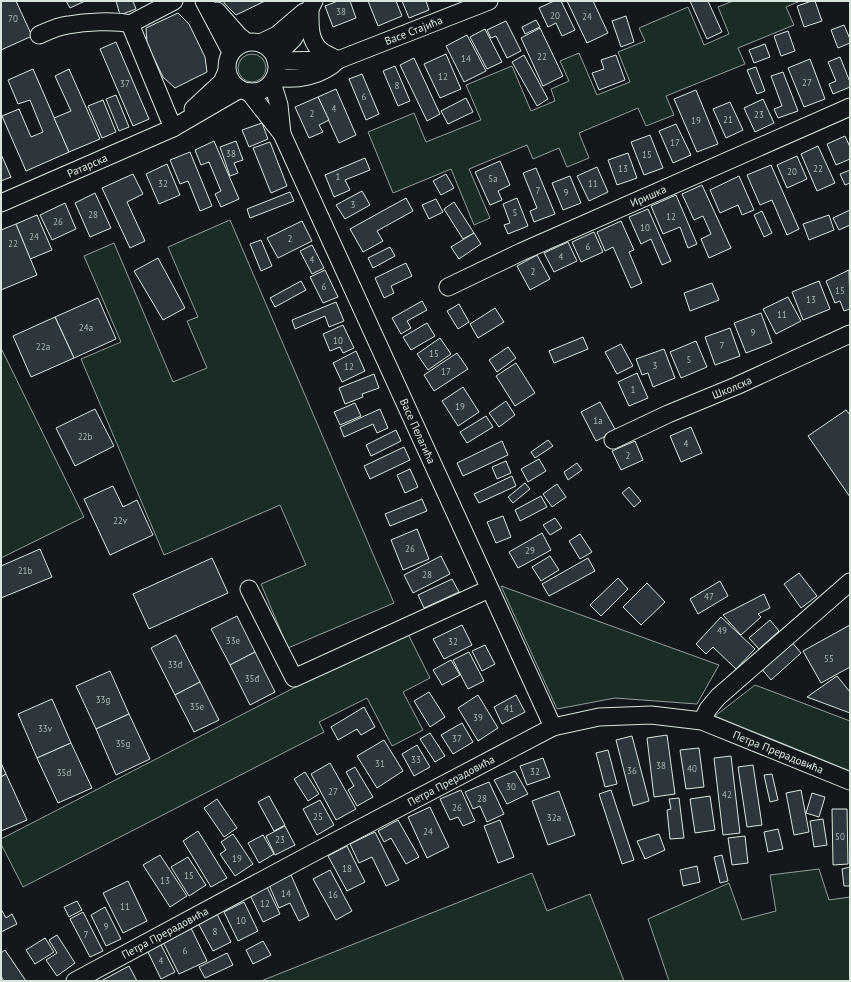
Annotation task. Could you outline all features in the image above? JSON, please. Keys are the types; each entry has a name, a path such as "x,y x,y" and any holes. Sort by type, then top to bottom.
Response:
{"street":[{"path":"39,34 68,25 105,22 123,22 130,24 174,1"},
{"path":"204,1 231,52"},
{"path":"208,1 239,36 269,48 274,69"},
{"name":"Васе Стајића","path":"274,69 338,60 489,1"},
{"path":"312,4 303,23 262,90 244,91 232,83 227,71 227,61 231,52 238,46 254,43 277,35 312,4"},
{"path":"312,4 310,29 313,40 320,49 338,60"},
{"path":"130,24 173,128"},
{"name":"Васе Пелагића","path":"274,69 282,134"},
{"name":"Ратарска","path":"173,128 222,82 227,71"},
{"name":"Васе Пелагића","path":"244,91 282,134 553,728"},
{"name":"Ратарска","path":"1,203 173,128 244,91"},
{"name":"Иришка","path":"448,286 521,252 850,107"},
{"name":"Школска","path":"613,440 668,414 736,386 850,334"},
{"path":"702,721 708,709 718,697 850,582"},
{"path":"249,589 294,678 489,589"},
{"name":"Петра Прерадовића","path":"75,981 313,852 553,728 599,717 650,715 702,721 850,781"}],"green space":[{"path":"733,1 800,1 786,7 794,25 738,48 745,64 666,96 674,115 646,126 638,108 579,133 589,158 567,167 559,148 533,159 527,145 469,169 490,218 474,225 451,169 393,193 368,132 414,113 426,142 481,120 466,85 512,66 531,111 555,101 551,89 569,81 560,61 579,53 597,95 630,82 618,52 645,41 639,28 688,7 704,45 729,34 718,7"},
{"path":"252,54 262,58 266,68 262,78 252,82 242,78 238,68 242,58"},
{"path":"230,220 394,603 288,648 261,584 306,565 280,505 164,555 81,359 121,342 84,256 114,243 173,382 207,368 187,321 198,317 168,247"},
{"path":"1,348 84,517 1,558"},
{"path":"501,586 719,665 697,704 615,698 557,709"},
{"path":"406,630 430,678 403,692 423,730 392,746 367,698 319,722 324,732 23,887 1,844 1,839"},
{"path":"755,685 850,721 850,771 715,716"},
{"path":"819,869 829,900 850,897 850,981 669,981 648,919 729,883 742,920 776,911 770,875"},
{"path":"532,873 547,911 590,894 624,981 261,981"}],"building":[{"path":"1,1 16,1 32,36 1,50"},
{"path":"66,1 85,1 70,8"},
{"path":"116,1 133,1 136,9 120,15"},
{"path":"223,1 265,1 236,15"},
{"path":"338,1 350,1 356,18 333,27 325,6"},
{"path":"368,1 396,1 402,16 378,26"},
{"path":"402,1 426,1 429,10 409,18"},
{"path":"554,1 561,1 575,30 562,36 556,23 548,27 539,8"},
{"path":"567,1 593,1 608,33 587,43"},
{"path":"690,1 708,1 722,32 707,39"},
{"path":"815,1 822,21 804,27 797,6"},
{"path":"178,13 189,24 205,57 207,72 175,88 163,77 147,44 146,28"},
{"path":"626,16 634,42 621,47 612,21"},
{"path":"536,20 540,27 525,34 522,27"},
{"path":"506,21 521,51 507,58 496,36 491,38 487,30"},
{"path":"844,25 850,39 850,43 838,48 831,30"},
{"path":"540,28 563,76 543,86 521,38"},
{"path":"485,29 502,62 487,69 470,37"},
{"path":"788,31 795,51 781,56 774,36"},
{"path":"467,35 486,71 464,82 446,46"},
{"path":"116,42 149,119 133,126 100,49"},
{"path":"765,44 770,57 754,63 749,50"},
{"path":"446,54 461,89 440,98 424,64"},
{"path":"524,55 548,99 537,106 512,62"},
{"path":"616,55 625,80 599,90 592,73 604,69 601,60"},
{"path":"840,57 850,82 850,87 833,94 829,84 836,81 828,62"},
{"path":"414,58 440,114 427,121 400,65"},
{"path":"810,59 825,99 804,107 788,68"},
{"path":"395,66 410,101 398,106 383,71"},
{"path":"756,67 765,91 757,94 747,70"},
{"path":"33,69 69,152 26,171 2,116 19,109 31,137 43,132 30,100 18,104 8,80"},
{"path":"69,69 100,139 69,152 54,118 71,111 55,76"},
{"path":"783,72 798,111 778,118 774,109 782,106 771,76"},
{"path":"362,74 379,114 366,120 349,79"},
{"path":"336,89 356,135 339,143 318,97"},
{"path":"696,90 718,144 697,152 674,99"},
{"path":"116,95 129,127 119,131 106,99"},
{"path":"318,97 329,120 319,125 323,132 309,138 295,107"},
{"path":"466,98 473,112 448,124 441,111"},
{"path":"763,99 774,123 755,132 744,108"},
{"path":"103,100 116,132 102,138 88,106"},
{"path":"730,102 743,130 726,138 713,109"},
{"path":"262,123 268,139 249,147 242,130"},
{"path":"676,124 691,155 673,163 659,131"},
{"path":"650,135 663,168 644,175 631,142"},
{"path":"845,136 850,147 850,159 836,165 827,144"},
{"path":"214,141 239,199 221,207 215,194 221,191 209,162 201,165 195,150"},
{"path":"236,141 243,160 234,163 238,173 230,176 220,147"},
{"path":"270,142 287,186 271,193 253,148"},
{"path":"818,146 835,183 817,191 801,154"},
{"path":"190,152 212,206 200,211 188,181 180,184 170,160"},
{"path":"628,153 637,178 617,185 608,160"},
{"path":"1,154 11,177 1,181"},
{"path":"797,156 807,179 787,188 777,165"},
{"path":"365,158 370,170 345,180 350,190 334,197 325,175"},
{"path":"500,161 510,185 498,191 502,200 490,205 475,172"},
{"path":"167,164 180,195 159,204 146,174"},
{"path":"771,165 799,229 787,235 772,200 760,205 747,175"},
{"path":"597,167 608,192 589,201 577,176"},
{"path":"536,168 555,214 534,222 530,211 537,208 523,173"},
{"path":"850,170 850,183 845,185 840,174"},
{"path":"133,174 143,194 127,202 145,241 130,248 102,188"},
{"path":"446,174 454,188 441,195 433,181"},
{"path":"570,176 581,203 563,210 552,183"},
{"path":"739,176 754,210 742,215 738,205 720,213 710,190"},
{"path":"702,185 731,248 709,258 701,239 711,234 703,216 694,220 682,194"},
{"path":"362,191 370,205 345,219 336,205"},
{"path":"290,192 294,201 250,218 247,209"},
{"path":"95,193 111,228 90,237 75,203"},
{"path":"676,195 697,244 688,248 680,227 663,234 651,206"},
{"path":"406,198 413,211 377,231 383,241 363,252 350,229"},
{"path":"517,198 528,226 508,234 504,225 510,223 503,204"},
{"path":"436,199 443,212 429,219 422,205"},
{"path":"454,202 474,233 463,239 444,209"},
{"path":"65,203 76,229 52,240 40,215"},
{"path":"648,209 671,261 662,265 651,239 641,244 629,217"},
{"path":"850,210 850,225 839,230 833,218"},
{"path":"762,211 772,233 764,237 754,215"},
{"path":"37,215 52,250 30,259 16,224"},
{"path":"829,215 834,230 809,240 803,224"},
{"path":"302,221 312,241 278,258 267,238"},
{"path":"621,221 634,250 629,252 642,283 631,288 613,247 605,251 597,232"},
{"path":"16,224 37,275 1,290 1,230"},
{"path":"594,232 603,252 581,262 572,242"},
{"path":"474,233 481,244 459,259 451,247"},
{"path":"261,240 272,266 261,271 250,244"},
{"path":"568,242 577,261 554,272 544,253"},
{"path":"312,245 324,268 312,274 300,251"},
{"path":"390,247 395,256 373,268 368,258"},
{"path":"537,255 550,279 530,290 517,266"},
{"path":"158,258 185,308 163,320 134,271"},
{"path":"406,263 412,276 391,286 394,293 384,298 375,278"},
{"path":"325,270 338,297 323,303 310,277"},
{"path":"849,270 850,309 844,311 840,301 835,303 826,281"},
{"path":"301,281 306,290 275,307 270,298"},
{"path":"819,281 830,309 803,320 792,292"},
{"path":"712,283 719,300 690,311 684,293"},
{"path":"788,297 801,321 776,334 763,309"},
{"path":"98,298 116,339 74,358 55,317"},
{"path":"422,301 427,310 407,321 411,328 401,334 392,318"},
{"path":"336,302 344,321 329,327 325,316 295,329 292,320"},
{"path":"459,304 469,322 458,329 447,311"},
{"path":"495,308 504,322 478,338 470,324"},
{"path":"761,313 772,343 746,353 734,323"},
{"path":"55,317 74,358 31,377 13,336"},
{"path":"427,323 435,336 411,350 403,337"},
{"path":"343,325 354,348 343,353 340,347 330,351 323,334"},
{"path":"730,328 740,356 715,365 705,337"},
{"path":"583,337 588,349 554,363 549,351"},
{"path":"440,338 451,354 428,370 417,354"},
{"path":"696,341 707,367 681,378 670,352"},
{"path":"621,344 633,366 617,374 605,352"},
{"path":"508,347 516,358 497,372 489,360"},
{"path":"664,349 675,378 653,387 648,373 642,375 636,359"},
{"path":"356,351 365,371 342,382 333,363"},
{"path":"457,353 468,369 434,391 424,375"},
{"path":"516,363 535,393 515,406 496,376"},
{"path":"637,373 648,398 629,406 618,382"},
{"path":"374,374 379,388 362,394 363,397 345,404 339,388"},
{"path":"463,387 479,412 458,426 442,401"},
{"path":"506,401 515,415 499,427 489,413"},
{"path":"600,402 616,431 596,441 581,412"},
{"path":"355,403 361,416 340,425 334,412"},
{"path":"95,409 114,446 75,466 56,428"},
{"path":"380,409 388,428 377,433 373,424 344,437 340,427"},
{"path":"846,410 850,415 850,497 808,436"},
{"path":"486,416 493,427 467,443 460,432"},
{"path":"691,427 702,453 681,462 670,436"},
{"path":"396,430 401,441 371,456 366,445"},
{"path":"548,440 553,446 535,458 531,452"},
{"path":"502,441 508,455 463,476 457,463"},
{"path":"635,441 643,460 621,470 612,451"},
{"path":"404,447 410,460 370,479 364,466"},
{"path":"539,459 546,471 528,482 521,469"},
{"path":"506,461 511,473 497,479 492,467"},
{"path":"577,463 582,470 568,480 564,472"},
{"path":"410,469 418,487 405,493 397,475"},
{"path":"512,476 516,486 479,503 474,494"},
{"path":"525,483 530,489 513,503 508,497"},
{"path":"557,484 566,497 552,507 543,494"},
{"path":"113,486 123,507 137,500 153,535 110,555 84,499"},
{"path":"629,487 641,501 634,507 622,493"},
{"path":"541,496 547,507 520,521 515,510"},
{"path":"422,499 427,511 390,526 385,514"},
{"path":"503,516 511,537 496,543 487,522"},
{"path":"555,518 562,528 550,535 543,525"},
{"path":"417,529 429,559 403,570 391,540"},
{"path":"542,533 551,550 518,568 509,552"},
{"path":"580,534 592,552 580,559 569,541"},
{"path":"40,549 52,577 1,598 1,566"},
{"path":"441,556 450,574 413,593 404,575"},
{"path":"550,556 559,570 541,581 532,567"},
{"path":"212,558 228,593 149,629 133,594"},
{"path":"588,558 595,571 549,596 542,584"},
{"path":"799,573 817,596 801,608 784,584"},
{"path":"618,578 628,589 601,616 590,605"},
{"path":"452,579 459,592 424,608 418,595"},
{"path":"720,581 728,596 698,614 690,599"},
{"path":"647,583 665,602 641,625 623,607"},
{"path":"764,594 770,608 758,614 761,617 741,635 723,615"},
{"path":"237,616 255,652 230,665 211,629"},
{"path":"721,617 755,649 736,669 713,647 706,654 696,644"},
{"path":"770,620 779,631 759,649 749,638"},
{"path":"462,625 472,645 444,659 433,639"},
{"path":"850,625 850,667 821,683 803,651"},
{"path":"176,635 200,682 175,695 151,648"},
{"path":"790,640 801,653 771,680 760,667"},
{"path":"485,645 495,664 482,671 472,651"},
{"path":"255,652 275,692 250,705 230,665"},
{"path":"469,652 484,681 468,689 453,660"},
{"path":"451,660 460,675 442,685 433,670"},
{"path":"110,671 129,714 96,729 76,686"},
{"path":"837,676 850,692 850,713 807,697"},
{"path":"200,682 219,720 194,732 175,695"},
{"path":"429,692 445,717 430,727 414,701"},
{"path":"478,695 498,728 478,741 458,708"},
{"path":"516,695 525,712 502,724 494,707"},
{"path":"52,699 71,743 37,758 18,714"},
{"path":"364,707 375,727 361,735 357,729 338,740 331,727"},
{"path":"129,714 150,759 116,775 96,729"},
{"path":"462,723 473,742 453,754 441,735"},
{"path":"430,733 445,756 435,762 420,739"},
{"path":"667,735 675,794 654,797 647,738"},
{"path":"632,736 649,801 633,806 616,740"},
{"path":"384,740 403,771 377,788 357,756"},
{"path":"71,743 92,788 58,803 37,758"},
{"path":"417,745 430,767 414,776 402,754"},
{"path":"699,748 704,787 686,789 680,750"},
{"path":"608,750 617,784 605,787 596,753"},
{"path":"731,756 740,833 723,835 714,758"},
{"path":"543,758 550,777 527,785 520,766"},
{"path":"1,763 6,774 1,777"},
{"path":"330,763 356,809 336,820 311,774"},
{"path":"753,765 762,825 747,827 738,767"},
{"path":"355,767 373,797 357,806 348,790 354,786 346,772"},
{"path":"515,771 528,794 507,804 494,780"},
{"path":"305,772 319,794 308,801 294,779"},
{"path":"6,774 27,820 1,831 1,777"},
{"path":"772,774 778,800 770,802 764,775"},
{"path":"489,782 504,814 487,822 480,806 473,809 465,792"},
{"path":"461,790 475,821 463,826 458,817 450,820 440,799"},
{"path":"611,790 634,860 622,864 599,794"},
{"path":"801,790 809,832 794,835 786,793"},
{"path":"559,791 575,835 548,845 532,801"},
{"path":"812,793 825,797 819,817 806,813"},
{"path":"269,796 285,825 274,831 258,802"},
{"path":"710,796 715,830 695,833 690,799"},
{"path":"679,798 684,838 670,839 667,810 671,809 669,799"},
{"path":"217,799 237,828 224,837 204,808"},
{"path":"320,800 334,825 317,835 303,809"},
{"path":"430,807 449,847 427,858 408,817"},
{"path":"832,809 847,809 848,864 833,865"},
{"path":"823,819 827,845 814,847 810,821"},
{"path":"398,820 419,857 406,864 391,838 384,842 378,831"},
{"path":"500,820 514,857 498,863 484,826"},
{"path":"285,826 295,845 275,855 266,836"},
{"path":"778,829 783,849 768,852 764,832"},
{"path":"198,831 227,878 211,887 183,841"},
{"path":"375,832 399,880 386,886 372,857 359,863 350,844"},
{"path":"233,834 253,864 235,876 220,854 226,850 221,842"},
{"path":"659,834 665,850 645,859 637,841"},
{"path":"263,835 274,854 259,863 248,843"},
{"path":"745,836 748,863 732,865 728,838"},
{"path":"347,846 365,882 347,891 328,856"},
{"path":"160,855 187,896 170,907 143,865"},
{"path":"722,855 728,881 720,883 714,857"},
{"path":"188,857 206,885 189,896 171,867"},
{"path":"697,866 700,882 683,886 680,870"},
{"path":"850,867 850,886 844,886 842,869"},
{"path":"330,870 352,911 336,920 313,879"},
{"path":"291,875 309,916 299,921 290,903 279,908 269,885"},
{"path":"128,881 147,921 123,933 103,893"},
{"path":"267,887 280,914 263,922 250,895"},
{"path":"77,901 82,910 69,917 64,907"},
{"path":"244,902 258,931 238,941 224,912"},
{"path":"105,907 121,939 106,946 91,915"},
{"path":"1,909 6,918 12,914 17,924 1,932"},
{"path":"83,912 103,951 90,957 70,919"},
{"path":"217,914 231,942 213,951 198,923"},
{"path":"191,928 207,961 179,974 163,942"},
{"path":"57,935 75,963 57,976 46,960 57,953 49,940"},
{"path":"45,938 54,952 35,964 26,950"},
{"path":"263,941 271,955 253,964 246,950"},
{"path":"160,943 175,972 161,979 147,950"},
{"path":"5,950 26,981 4,981 1,976 1,953"},
{"path":"227,953 233,965 205,978 199,967"},
{"path":"129,966 137,981 101,981"}]}
